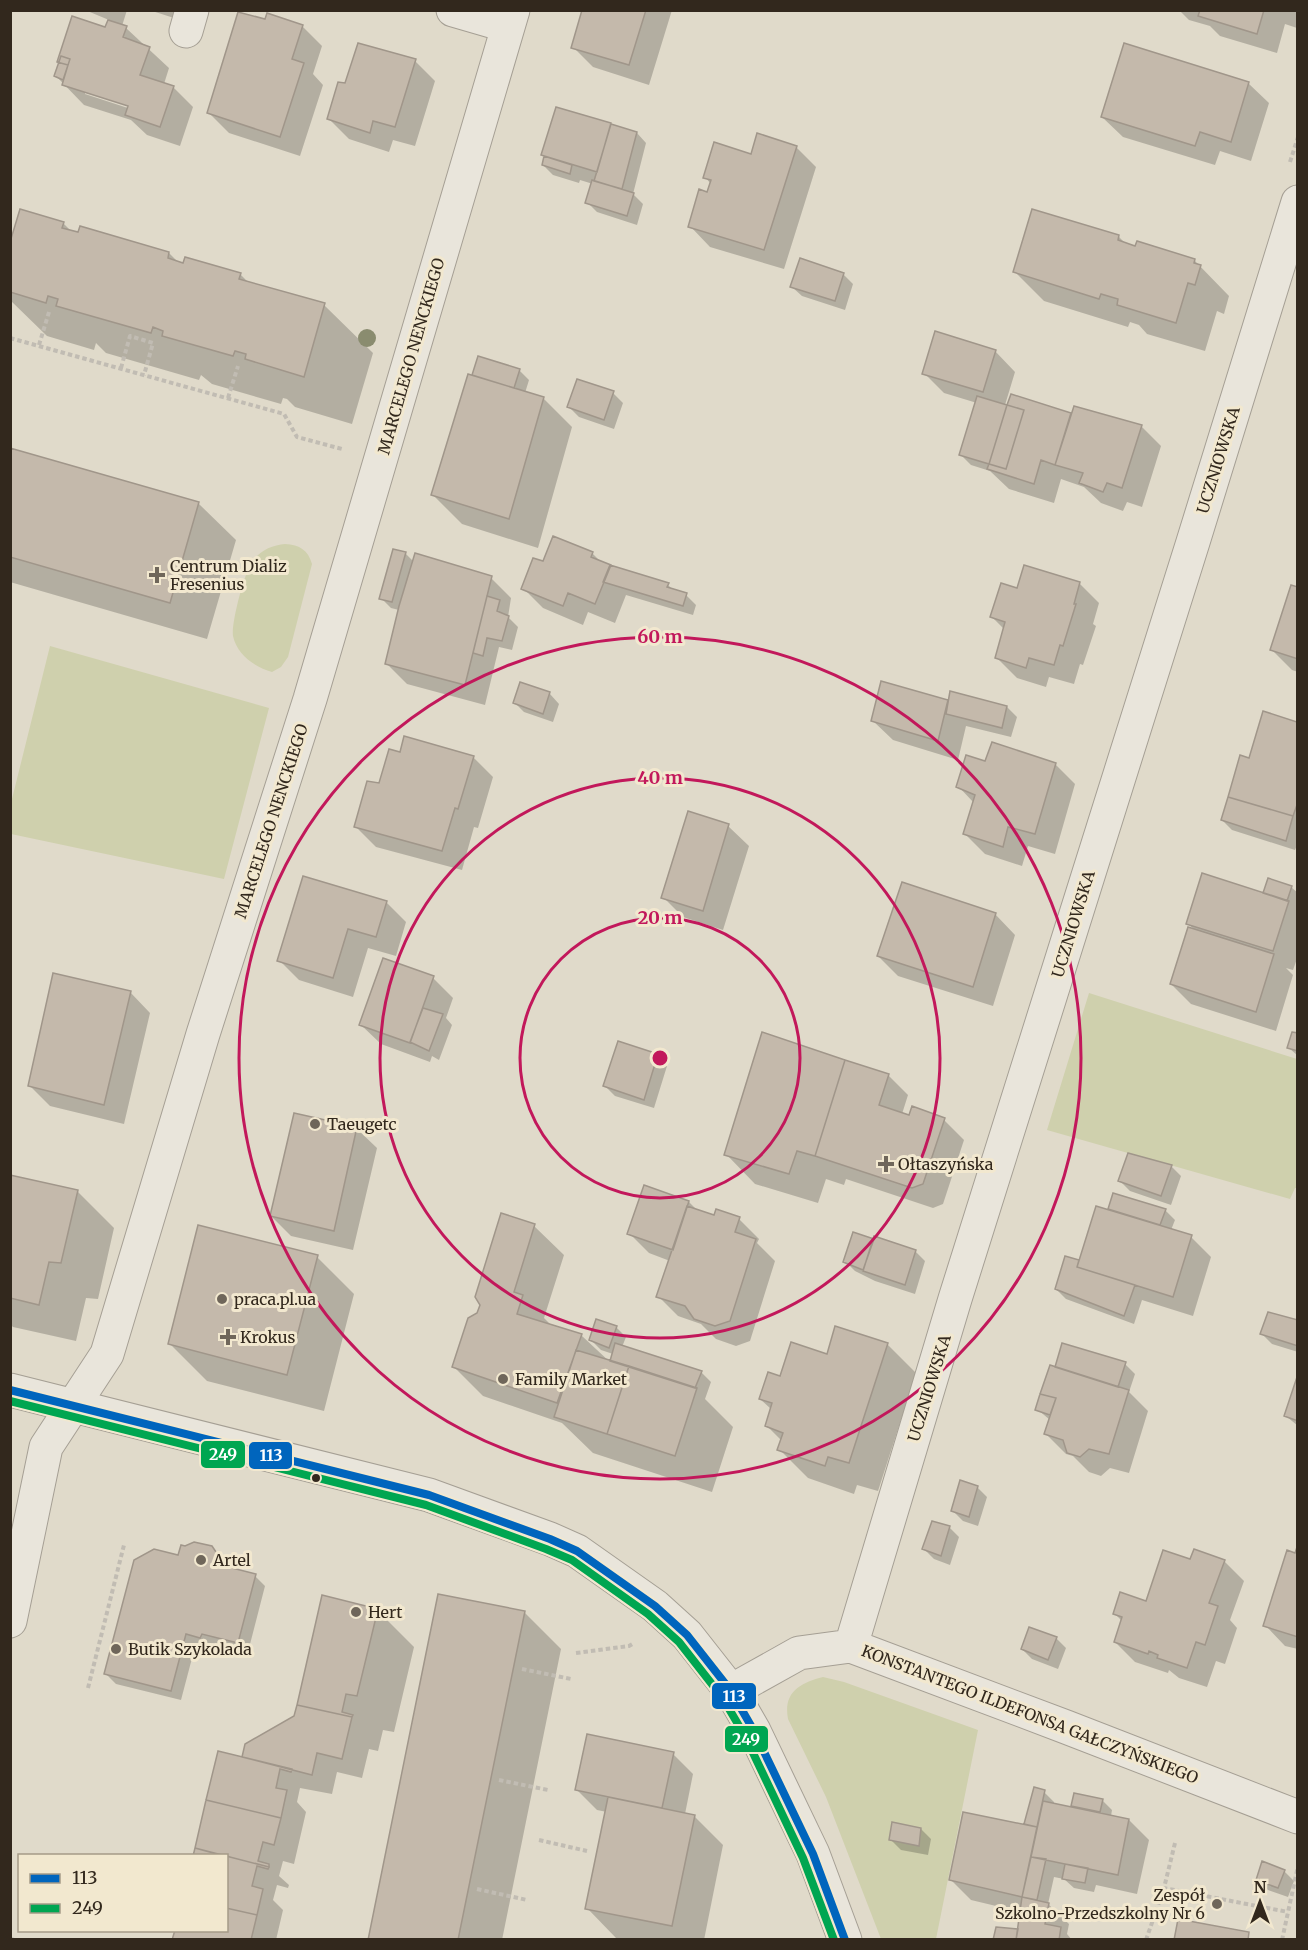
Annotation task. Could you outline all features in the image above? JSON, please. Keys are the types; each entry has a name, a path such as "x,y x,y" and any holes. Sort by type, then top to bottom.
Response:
{"street":[{"path":"453,10 511,19"},
{"name":"MARCELEGO NENCKIEGO","path":"10,1621 46,1447 107,1354 203,1034 310,699 511,19"},
{"name":"UCZNIOWSKA","path":"851,1646 955,1299 1298,202"},
{"path":"10,1390 429,1495 577,1551 655,1606 687,1635 731,1691 754,1731 813,1854 845,1940"},
{"name":"KONSTANTEGO ILDEFONSA GAŁCZYŃSKIEGO","path":"731,1691 799,1653 851,1646 1066,1726 1298,1817"}],"path":[{"path":"39,345 49,312"},
{"path":"121,368 130,336 153,343 144,375"},
{"path":"10,338 284,414 297,437 337,448"},
{"path":"228,398 238,366"},
{"path":"88,1688 124,1545"},
{"path":"576,1653 628,1646 640,1639"},
{"path":"522,1669 570,1679"},
{"path":"499,1780 548,1790"},
{"path":"538,1840 587,1851"},
{"path":"1146,1940 1164,1888 1174,1844"},
{"path":"1282,1940 1298,1866"},
{"path":"1164,1888 1288,1912"},
{"path":"477,1889 527,1900"}],"green space":[{"path":"285,544 303,549 312,564 288,657 281,667 272,672 253,663 238,649 233,630 242,588 251,564 266,550"},
{"path":"50,646 269,708 224,879 11,834 11,803"},
{"path":"1089,993 1297,1059 1297,1188 1290,1199 1047,1130"},
{"path":"823,1677 844,1682 978,1730 936,1939 881,1939 826,1797 788,1719 788,1702 795,1690 807,1682"}],"building":[{"path":"582,10 646,10 629,65 571,48"},
{"path":"1200,10 1264,10 1257,34 1198,16"},
{"path":"238,12 265,19 267,13 303,25 292,59 304,63 280,137 207,113"},
{"path":"72,16 105,27 108,20 127,26 123,37 150,47 140,75 174,86 160,127 125,115 128,106 62,85 68,65 57,62"},
{"path":"358,43 416,59 395,127 373,121 370,133 327,119 338,82 345,83"},
{"path":"1124,43 1249,82 1231,142 1200,132 1195,146 1101,117"},
{"path":"61,56 70,59 63,80 54,76"},
{"path":"556,107 611,123 597,172 541,155"},
{"path":"611,124 637,132 622,189 594,181"},
{"path":"757,133 797,146 764,250 688,227 699,189 707,192 711,180 703,178 714,142 751,154"},
{"path":"544,156 572,165 570,174 542,165"},
{"path":"592,180 634,193 627,216 585,203"},
{"path":"20,209 64,222 62,228 78,232 80,226 169,252 168,258 183,263 185,257 241,273 239,279 325,303 304,377 245,359 246,354 235,351 233,356 162,336 163,331 153,327 151,333 56,306 58,299 48,296 46,303 10,292 10,242"},
{"path":"1032,209 1119,235 1118,240 1135,246 1137,241 1195,259 1194,263 1201,265 1195,285 1188,283 1176,323 1117,305 1118,299 1101,294 1099,299 1013,272"},
{"path":"800,258 844,273 835,301 790,287"},
{"path":"935,331 996,350 983,392 922,374"},
{"path":"478,356 520,369 514,388 472,375"},
{"path":"468,374 544,397 509,519 431,495"},
{"path":"577,379 614,391 604,420 567,407"},
{"path":"1011,394 1071,413 1055,465 1041,460 1034,484 987,469 989,464 1006,469 1024,410 1007,405"},
{"path":"977,396 1007,405 989,464 959,455"},
{"path":"1007,405 1024,410 1006,469 989,464"},
{"path":"1074,406 1142,425 1122,488 1107,483 1103,492 1079,483 1083,473 1055,465"},
{"path":"10,448 199,502 170,603 10,557"},
{"path":"553,536 593,552 591,557 611,565 595,604 568,593 563,606 521,589 533,558 543,561"},
{"path":"393,549 406,552 392,602 379,599"},
{"path":"415,553 492,576 465,685 385,664"},
{"path":"610,565 669,583 667,587 687,593 683,606 603,582"},
{"path":"1024,565 1080,582 1063,646 1060,645 1054,665 1029,658 1026,668 995,658 1005,622 990,617 1001,583 1017,588"},
{"path":"1291,585 1298,587 1298,659 1270,650"},
{"path":"487,596 500,600 497,611 509,616 502,641 487,638 483,656 473,653"},
{"path":"881,681 948,700 938,741 871,721"},
{"path":"520,682 550,692 543,714 513,703"},
{"path":"950,691 1007,706 1002,728 946,714"},
{"path":"1263,711 1297,722 1298,802 1293,816 1228,797 1240,755 1249,758"},
{"path":"404,736 474,756 442,851 354,827 367,781 379,783 389,749 400,752"},
{"path":"992,742 1056,763 1035,834 1008,827 1003,847 963,834 975,795 956,787 966,755 985,761"},
{"path":"1228,797 1293,816 1286,841 1221,820"},
{"path":"688,811 729,824 703,911 661,898"},
{"path":"1202,873 1289,901 1273,951 1186,924"},
{"path":"303,876 387,901 376,937 348,929 333,978 277,961"},
{"path":"1268,878 1292,886 1287,901 1263,893"},
{"path":"902,882 996,913 973,987 877,956"},
{"path":"1188,927 1274,954 1256,1012 1170,984"},
{"path":"383,958 434,976 410,1043 359,1025"},
{"path":"53,973 131,991 104,1105 28,1086"},
{"path":"423,1008 443,1014 429,1051 410,1042"},
{"path":"762,1032 845,1060 815,1156 797,1151 789,1174 724,1155"},
{"path":"1292,1032 1298,1033 1298,1051 1287,1048"},
{"path":"618,1041 658,1054 644,1100 603,1086"},
{"path":"845,1060 889,1074 879,1105 909,1115 912,1106 945,1118 923,1184 912,1188 815,1156"},
{"path":"294,1113 357,1127 334,1231 270,1216"},
{"path":"1128,1153 1172,1165 1161,1196 1118,1181"},
{"path":"10,1175 78,1190 61,1263 49,1262 39,1305 10,1298"},
{"path":"644,1185 689,1201 673,1250 627,1234"},
{"path":"1113,1193 1166,1209 1160,1225 1108,1209"},
{"path":"687,1206 714,1215 716,1209 740,1217 735,1232 756,1239 730,1321 715,1326 694,1319 685,1306 656,1297"},
{"path":"1096,1206 1192,1235 1173,1297 1077,1267"},
{"path":"501,1213 535,1224 514,1292 523,1295 517,1314 582,1334 557,1403 452,1367 468,1318 477,1313 480,1305 475,1297"},
{"path":"198,1225 318,1255 287,1375 168,1344"},
{"path":"853,1232 874,1239 863,1270 843,1262"},
{"path":"874,1236 916,1250 905,1285 863,1271"},
{"path":"1065,1256 1079,1260 1077,1267 1135,1285 1124,1316 1055,1289"},
{"path":"1268,1312 1298,1320 1298,1346 1260,1334"},
{"path":"596,1319 617,1326 609,1348 589,1340"},
{"path":"835,1326 888,1343 849,1463 828,1457 825,1466 777,1450 783,1433 765,1426 772,1403 759,1399 768,1372 780,1376 791,1342 827,1354"},
{"path":"615,1343 702,1371 695,1388 610,1361"},
{"path":"1062,1343 1126,1362 1118,1387 1055,1367"},
{"path":"576,1350 629,1366 607,1434 554,1417"},
{"path":"1050,1365 1129,1390 1109,1454 1089,1449 1080,1457 1067,1453 1063,1440 1044,1434 1056,1398 1040,1394"},
{"path":"629,1366 697,1388 675,1456 607,1434"},
{"path":"1298,1374 1298,1421 1284,1416"},
{"path":"1040,1394 1056,1398 1050,1415 1035,1410"},
{"path":"960,1480 978,1486 969,1517 951,1511"},
{"path":"932,1521 950,1526 941,1556 922,1549"},
{"path":"194,1542 212,1546 218,1555 223,1556 220,1565 256,1574 238,1643 202,1634 200,1638 186,1634 171,1691 104,1674 134,1560 154,1549 178,1555 181,1545 185,1546"},
{"path":"1298,1544 1298,1637 1263,1626 1287,1550 1295,1553"},
{"path":"1194,1549 1225,1560 1209,1603 1218,1606 1205,1645 1196,1642 1187,1668 1157,1658 1158,1655 1149,1651 1148,1654 1114,1642 1122,1617 1113,1614 1120,1592 1146,1601 1163,1550 1190,1559"},
{"path":"438,1594 525,1611 458,1940 368,1940"},
{"path":"322,1595 378,1609 357,1696 346,1694 342,1712 353,1715 352,1717 297,1705"},
{"path":"1029,1627 1057,1637 1048,1660 1021,1649"},
{"path":"297,1705 352,1717 342,1759 317,1753 312,1775 242,1757 245,1744 294,1716"},
{"path":"587,1734 674,1752 662,1808 575,1790"},
{"path":"218,1751 292,1769 291,1772 280,1769 276,1788 287,1790 281,1818 206,1800"},
{"path":"1034,1787 1045,1790 1037,1827 1024,1824"},
{"path":"1074,1793 1103,1799 1100,1812 1071,1806"},
{"path":"608,1797 695,1815 672,1926 585,1909"},
{"path":"206,1800 281,1818 274,1845 263,1842 258,1861 269,1864 269,1867 228,1856 228,1854 195,1848"},
{"path":"1043,1801 1129,1819 1118,1875 1031,1857"},
{"path":"963,1812 1037,1827 1022,1897 949,1880"},
{"path":"892,1822 921,1828 919,1846 889,1840"},
{"path":"195,1848 217,1854 194,1854"},
{"path":"228,1857 269,1867 268,1869 257,1866 252,1886 263,1889 257,1915 228,1908"},
{"path":"1031,1857 1046,1859 1037,1900 1022,1897"},
{"path":"1262,1861 1285,1870 1278,1888 1256,1880"},
{"path":"1065,1864 1088,1868 1085,1883 1062,1879"},
{"path":"1022,1897 1049,1903 1045,1924 1061,1927 1059,1940 1016,1940"},
{"path":"228,1908 257,1915 251,1940 172,1940 174,1932 228,1932"},
{"path":"1178,1919 1249,1932 1248,1940 1174,1940"},
{"path":"996,1927 1018,1929 1016,1940 993,1940"}],"transit line":[{"name":"113","path":"10,1390 429,1495 577,1551 655,1606 687,1635 731,1691 754,1731 813,1854 845,1940"},
{"name":"249","path":"10,1401 426,1505 572,1560 648,1614 679,1642 722,1697 745,1736 803,1858 834,1940"}],"place":[{"name":"Centrum Dializ Fresenius","path":"157,575"},
{"name":"Taeugetc","path":"315,1124"},
{"name":"Ołtaszyńska","path":"886,1164"},
{"name":"praca.pl.ua","path":"222,1299"},
{"name":"Krokus","path":"228,1337"},
{"name":"Family Market","path":"503,1379"},
{"name":"Artel","path":"201,1560"},
{"name":"Hert","path":"356,1612"},
{"name":"Butik Szykolada","path":"116,1649"},
{"name":"Zespół Szkolno-Przedszkolny Nr 6","path":"1217,1904"}]}
